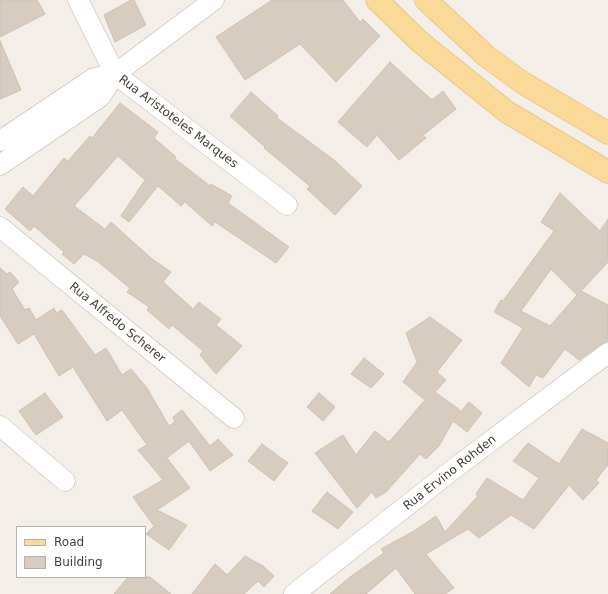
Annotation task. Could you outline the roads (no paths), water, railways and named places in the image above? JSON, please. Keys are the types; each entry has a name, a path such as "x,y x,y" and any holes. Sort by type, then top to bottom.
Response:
{"main road":[{"path":"377,0 420,42 507,112 608,172"},
{"path":"426,0 486,56 523,83 608,133"}],"street":[{"name":"Rua Aristoteles Marques","path":"78,0 115,74 288,205"},
{"path":"0,165 100,97 115,74 214,0"},
{"path":"0,141 94,78 115,74"},
{"name":"Rua Alfredo Scherer","path":"0,227 234,418"},
{"name":"Rua Ervino Rohden","path":"294,594 455,468 608,353"},
{"path":"0,426 65,481"}]}
